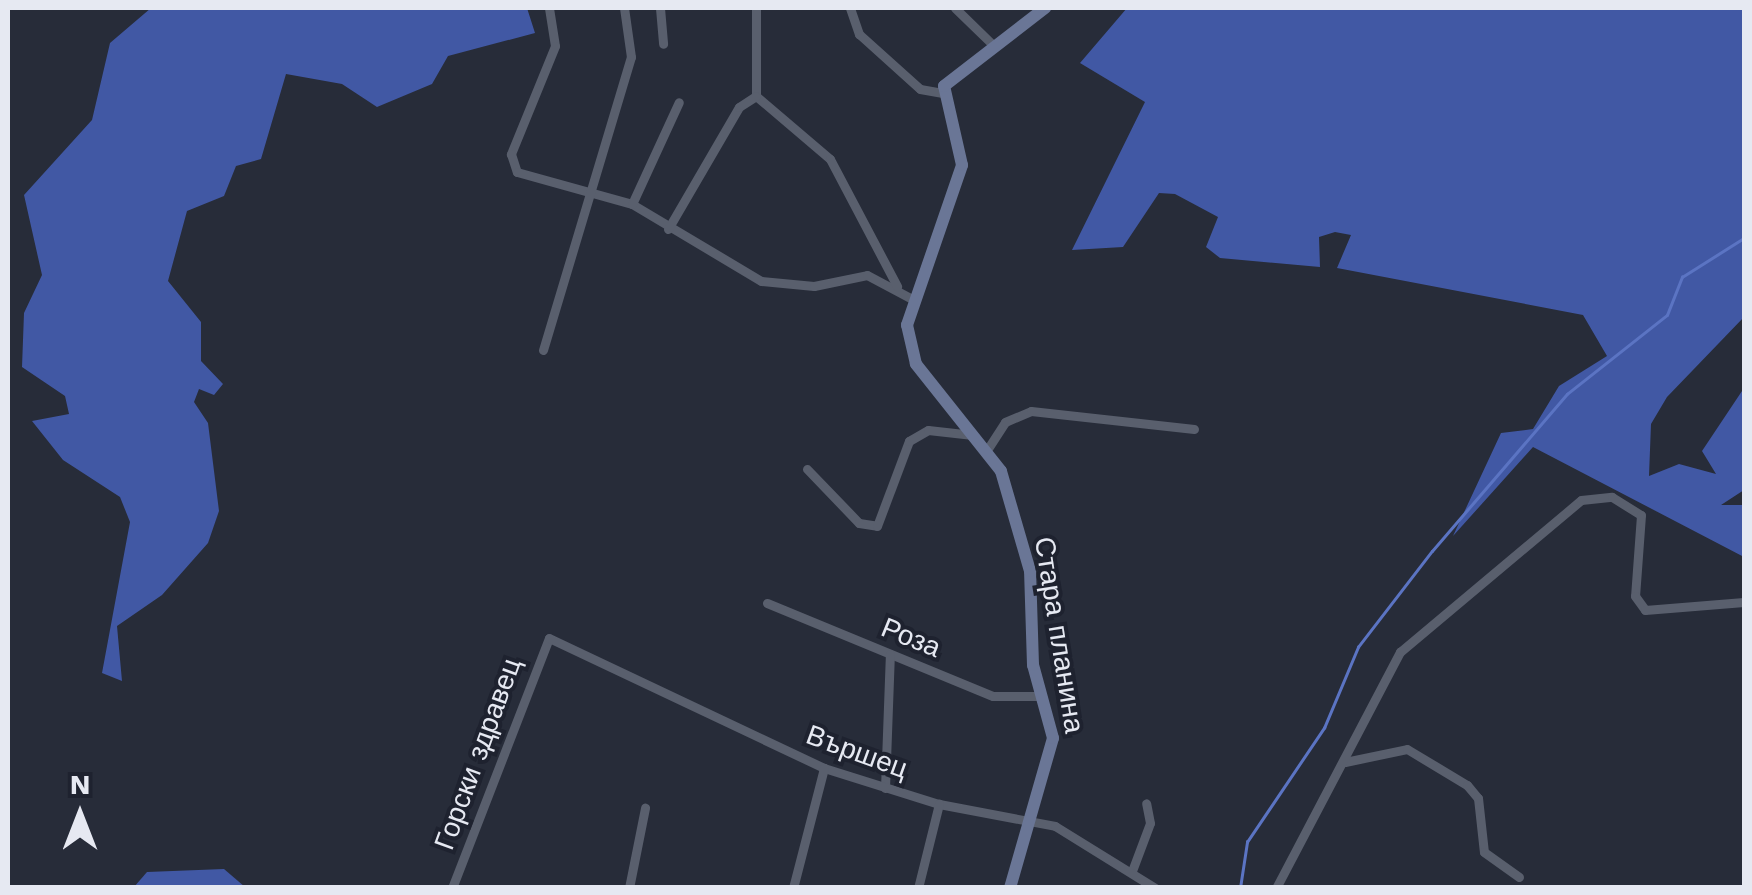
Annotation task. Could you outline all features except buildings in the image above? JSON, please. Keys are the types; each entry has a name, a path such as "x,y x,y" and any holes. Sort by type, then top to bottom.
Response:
{"street":[{"path":"549,8 555,46 512,166 545,184 632,204 668,229 761,281 814,286 852,275 898,286"},
{"path":"543,350 630,57 624,8"},
{"path":"660,8 663,44"},
{"path":"756,8 756,96 830,159 898,286 910,298 962,164 943,93 949,76 1044,8"},
{"path":"850,8 859,34 920,89 943,93"},
{"path":"955,8 991,43"},
{"path":"668,229 739,107 756,96"},
{"path":"632,204 679,102"},
{"name":"Стара планина","path":"910,298 906,340 916,364 986,450 1030,571 1041,696 1052,738 1010,888"},
{"path":"986,450 1005,422 1032,410 1194,428"},
{"path":"807,468 859,523 877,526 909,441 928,430 973,435"},
{"path":"1276,888 1313,803 1344,763 1405,646 1588,497 1612,497 1641,515 1635,596 1645,610 1744,602"},
{"name":"Роза","path":"767,603 993,696 1041,696"},
{"name":"Вършец","path":"549,638 824,768 939,804 1032,818 1132,871 1154,888"},
{"name":"Горски здравец","path":"452,888 549,638"},
{"path":"885,788 890,654"},
{"path":"1344,763 1407,749 1467,785 1478,798 1484,852 1519,877"},
{"path":"793,888 824,768"},
{"path":"1132,871 1150,823 1146,802"},
{"path":"918,888 939,804"},
{"path":"629,888 646,808"}],"shaded area":[{"path":"151,8 527,8 535,33 448,56 432,84 377,107 342,84 286,74 261,159 236,166 224,196 187,211 168,281 201,322 201,361 223,384 214,395 199,389 194,402 208,423 219,511 208,543 162,595 117,626 122,681 102,673 130,522 120,497 63,460 32,421 69,414 65,396 22,367 24,313 42,275 24,195 92,120 110,43"},
{"path":"1127,8 1744,8 1744,317 1667,397 1651,424 1649,476 1679,464 1716,474 1702,451 1744,388 1744,490 1721,505 1744,505 1744,557 1533,447 1453,536 1501,433 1533,429 1559,386 1607,356 1583,315 1337,268 1351,235 1335,232 1319,237 1320,267 1220,258 1206,247 1218,217 1175,194 1159,193 1123,247 1072,250 1145,102 1080,63"},
{"path":"224,869 245,887 134,887 147,872"}],"waterway":[{"path":"1240,888 1247,842 1324,728 1358,647 1432,551 1567,394 1667,315 1682,277 1744,238"}]}
